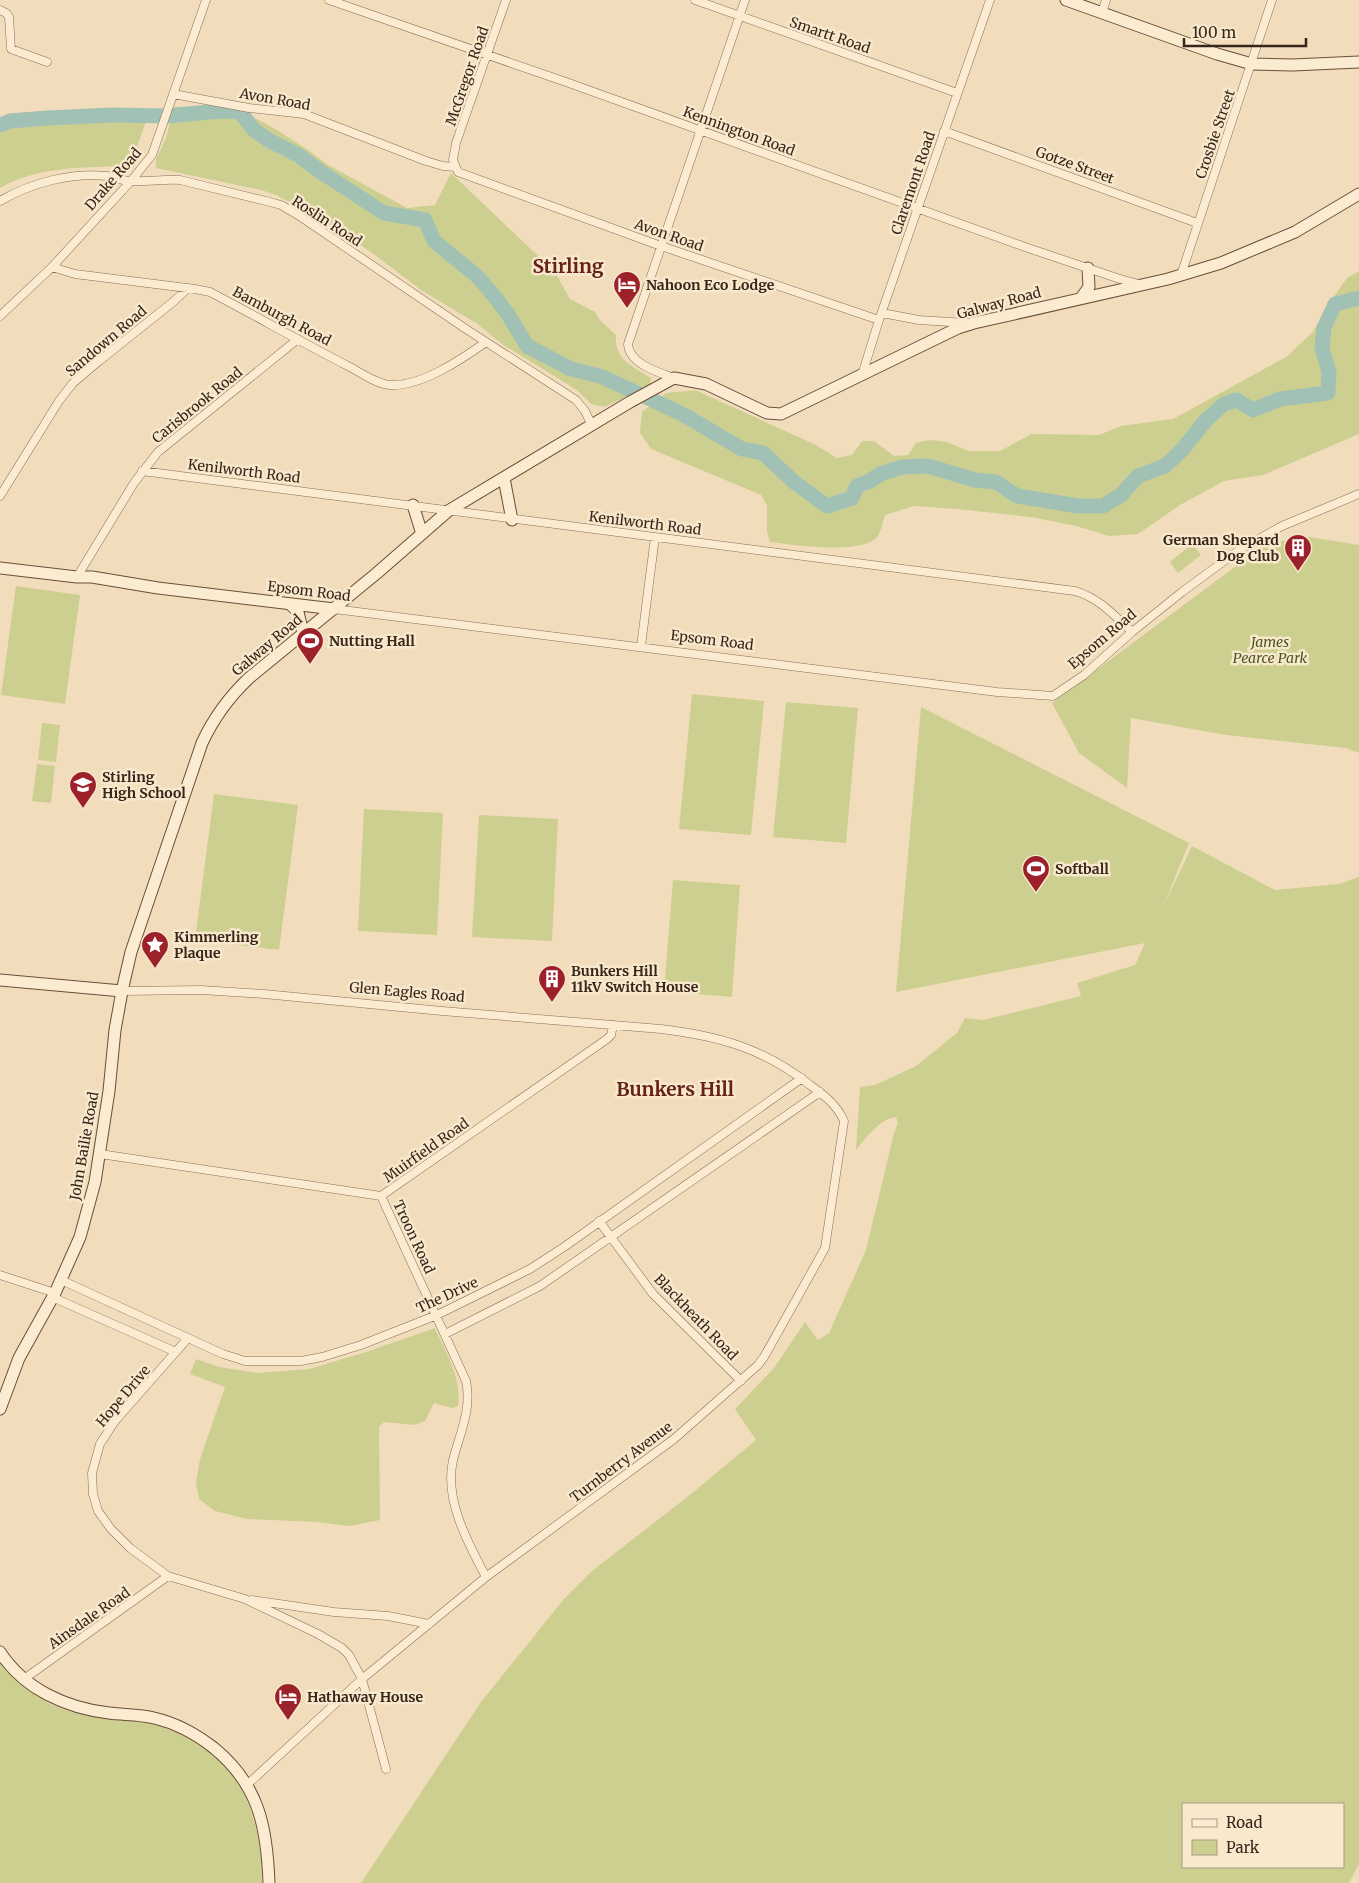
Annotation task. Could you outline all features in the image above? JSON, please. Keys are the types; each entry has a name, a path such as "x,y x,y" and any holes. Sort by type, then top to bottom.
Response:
{"street":[{"name":"Drake Road","path":"0,316 52,268 131,181 152,155 206,0"},
{"name":"Kennington Road","path":"329,0 1140,285"},
{"name":"McGregor Road","path":"454,163 456,143 506,0"},
{"name":"Smartt Road","path":"695,0 957,93"},
{"path":"674,378 634,359 628,349 629,339 745,0"},
{"name":"Claremont Road","path":"862,375 880,316 990,0"},
{"path":"1066,0 1217,54 1252,64 1271,66 1359,62"},
{"path":"1102,13 1106,0"},
{"name":"Crosbie Street","path":"1181,275 1272,0"},
{"path":"0,10 6,13 8,17 11,48 47,62"},
{"name":"Avon Road","path":"173,94 249,108 304,114 426,161 442,166 454,163 458,172 466,176 661,246 880,316 974,323"},
{"name":"Gotze Street","path":"944,131 1197,223"},
{"name":"Roslin Road","path":"0,201 24,187 53,180 82,176 108,176 131,181 180,180 281,205 576,400 585,411 592,426"},
{"name":"Galway Road","path":"122,991 131,952 210,724 234,692 448,511 630,402 674,378 706,384 767,413 777,414 785,412 944,335 974,323 1181,275 1228,261 1283,238 1359,194"},
{"name":"Bamburgh Road","path":"52,268 76,274 210,292 298,340 388,385 406,383 447,368 459,362 486,342"},
{"path":"1080,298 1089,287 1088,268"},
{"name":"Sandown Road","path":"0,496 59,401 73,383 188,288"},
{"name":"Carisbrook Road","path":"77,577 142,471 158,452 298,340"},
{"name":"Kenilworth Road","path":"142,471 1075,591 1088,595 1100,602 1132,632"},
{"path":"504,478 512,520"},
{"name":"Epsom Road","path":"0,568 92,577 158,588 544,636 641,646 987,690 1053,696 1084,675 1132,632 1239,550 1282,526 1359,494"},
{"path":"413,505 422,534"},
{"path":"641,646 655,537"},
{"path":"290,604 298,612 303,633"},
{"name":"Glen Eagles Road","path":"0,980 122,991 201,990 264,994 442,1011 613,1024 694,1033 732,1042 765,1055 802,1078"},
{"name":"John Bailie Road","path":"0,1408 19,1358 54,1295 80,1236 95,1182 100,1154 122,991"},
{"name":"Muirfield Road","path":"100,1154 381,1196 607,1039 613,1024"},
{"name":"Turnberry Avenue","path":"248,1784 362,1679 486,1577 674,1439 741,1381 764,1357 825,1248 844,1121 835,1106 802,1078"},
{"name":"The Drive","path":"61,1280 223,1354 245,1361 301,1361 322,1357 361,1345 437,1315 530,1269 564,1247 802,1078"},
{"path":"446,1334 540,1286 820,1092"},
{"name":"Troon Road","path":"381,1196 446,1334 468,1390 468,1407 453,1461 451,1485 460,1521 486,1577"},
{"name":"Blackheath Road","path":"599,1221 654,1294 741,1381"},
{"path":"0,1275 54,1295 176,1352"},
{"name":"Hope Drive","path":"188,1338 115,1421 100,1444 92,1473 93,1494 98,1511 110,1529 130,1548 168,1576 245,1599 334,1612 388,1616 429,1624"},
{"name":"Ainsdale Road","path":"24,1679 168,1576"},
{"name":"Hope Drive","path":"245,1599 333,1642 349,1655 362,1679 386,1769"},
{"path":"0,1652 24,1679 54,1699 90,1711 155,1718 197,1734 230,1761 248,1784 257,1806 265,1834 269,1883"}],"green space":[{"path":"204,106 240,110 277,130 328,165 407,208 435,205 451,173 555,272 570,299 595,312 600,320 616,335 618,351 626,362 651,378 650,386 604,407 591,404 577,390 502,344 476,323 421,290 371,252 312,214 276,195 261,190 156,168 156,159 166,138 174,107"},
{"path":"147,119 130,166 47,171 31,175 0,188 0,132 17,123"},
{"path":"1359,271 1359,434 1263,475 1224,481 1180,505 1138,534 1109,536 1076,526 1031,517 914,506 885,515 877,537 869,543 857,546 826,547 770,542 767,532 767,506 761,495 651,449 640,433 642,412 666,393 695,390 816,445 837,458 852,455 862,441 874,441 894,456 908,455 916,443 930,440 947,442 969,451 1000,451 1031,434 1099,435 1121,426 1173,419 1286,357 1313,332 1326,308 1347,278"},
{"name":"James Pearce Park","path":"1303,536 1359,545 1359,753 1346,748 1226,735 1131,718 1127,788 1079,753 1052,703 1263,546"},
{"path":"1192,544 1201,555 1178,573 1170,562"},
{"path":"16,586 80,595 65,704 1,695"},
{"path":"692,694 764,701 751,835 679,829"},
{"path":"786,702 858,708 846,843 773,837"},
{"path":"921,707 1189,843 1163,907 1192,846 1275,890 1339,884 1359,877 1359,1864 1349,1883 361,1883 481,1702 564,1599 592,1571 691,1494 756,1440 735,1409 774,1368 805,1322 818,1340 829,1333 866,1250 898,1123 896,1117 878,1125 856,1150 860,1087 875,1085 916,1066 957,1033 965,1018 983,1020 1081,996 1077,983 1135,965 1145,943 896,992"},
{"path":"42,723 60,725 56,762 38,760"},
{"path":"37,764 55,766 51,803 32,801"},
{"path":"214,794 298,805 279,950 195,940"},
{"path":"364,809 443,813 437,935 358,931"},
{"path":"479,815 558,819 552,941 472,937"},
{"path":"673,880 740,885 732,997 664,991"},
{"path":"435,1328 448,1356 458,1386 458,1406 452,1408 434,1403 425,1421 415,1425 384,1422 379,1427 380,1520 350,1526 317,1522 247,1519 215,1511 199,1499 196,1483 200,1459 225,1387 190,1374 196,1359 219,1367 257,1373 309,1369"},
{"path":"0,1659 29,1689 56,1707 83,1714 152,1722 179,1731 203,1745 222,1761 237,1781 248,1803 256,1828 261,1855 262,1883 0,1883"}],"waterway":[{"path":"0,125 10,121 47,118 112,115 167,116 220,111 240,112 254,130 270,141 298,155 384,213 425,220 434,241 478,277 509,316 527,346 571,369 600,376 684,415 742,449 763,453 794,482 827,506 852,498 857,486 870,481 880,474 902,467 928,466 975,480 996,482 1017,496 1078,506 1103,506 1121,495 1138,476 1165,466 1182,450 1206,420 1224,404 1237,400 1253,410 1280,399 1328,393 1329,372 1322,348 1324,328 1335,304 1359,298"}],"place":[{"name":"Nahoon Eco Lodge","path":"627,309"},
{"name":"German Shepard Dog Club","path":"1298,572"},
{"name":"Nutting Hall","path":"310,665"},
{"name":"Stirling High School","path":"83,809"},
{"name":"Softball","path":"1036,893"},
{"name":"Kimmerling Plaque","path":"155,969"},
{"name":"Bunkers Hill 11kV Switch House","path":"552,1003"},
{"name":"Hathaway House","path":"288,1721"}],"district":[{"name":"Stirling","path":"568,266"},
{"name":"Bunkers Hill","path":"675,1089"}]}
